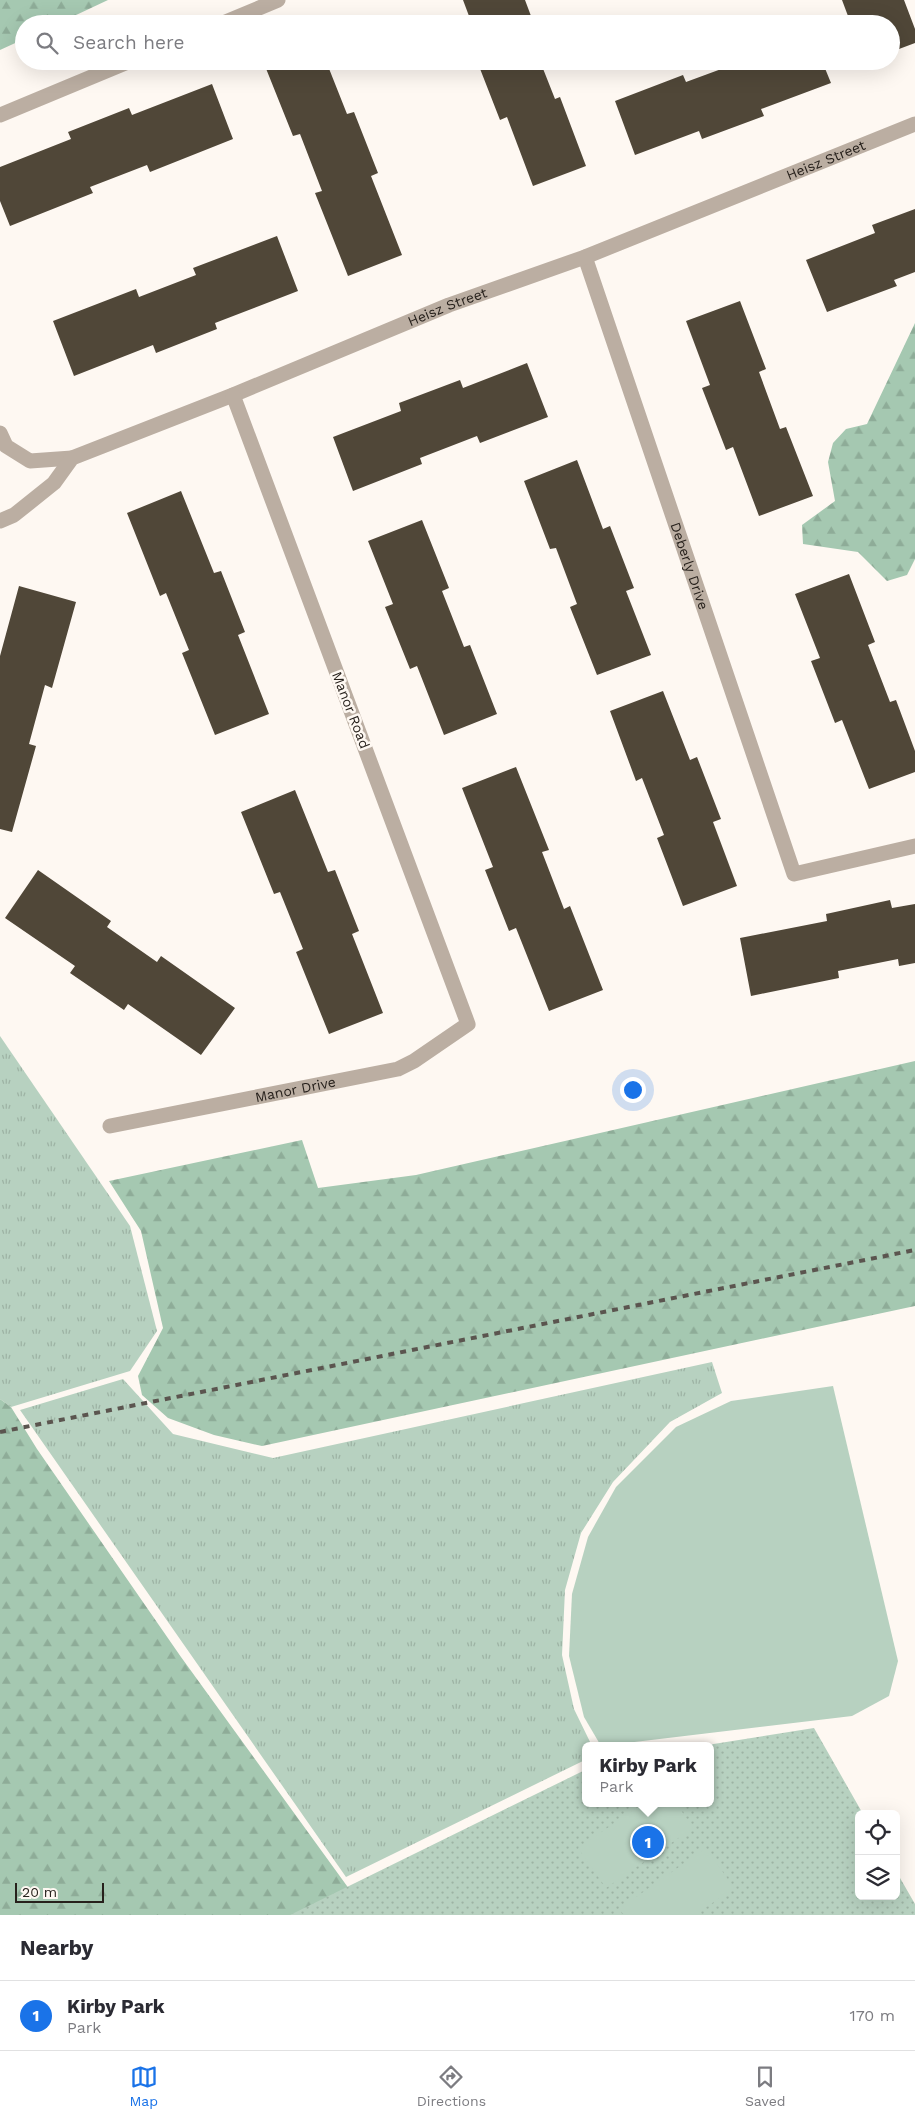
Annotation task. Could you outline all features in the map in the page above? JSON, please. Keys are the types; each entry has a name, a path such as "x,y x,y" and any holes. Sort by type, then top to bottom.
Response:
{"street":[{"path":"242,15 278,0"},
{"path":"0,115 108,70"},
{"name":"Heisz Street","path":"0,433 6,446 30,462 72,458 233,396 448,305 585,257 915,124"},
{"name":"Deberly Drive","path":"585,257 794,874 915,846"},
{"name":"Manor Road","path":"233,396 468,1024"},
{"path":"0,521 14,515 54,484 72,458"},
{"name":"Manor Drive","path":"110,1126 398,1069 414,1061 468,1024"}],"green space":[{"path":"0,0 108,0 76,15 15,15 15,43 0,50"},
{"path":"915,323 915,559 907,575 887,581 858,552 803,544 802,525 835,501 828,462 833,443 846,429 867,424"},
{"path":"0,1036 130,1226 157,1331 130,1371 11,1407 0,1399"},
{"path":"915,1061 915,1306 262,1446 214,1435 168,1418 142,1395 138,1376 163,1328 141,1231 109,1181 302,1140 318,1188 416,1175"},
{"path":"712,1362 722,1393 670,1422 613,1482 581,1533 565,1590 562,1655 574,1709 590,1742 582,1742 582,1761 346,1877 20,1410 123,1379 173,1434 273,1458"},
{"path":"833,1386 898,1661 889,1696 852,1716 634,1742 599,1742 584,1717 569,1656 572,1594 588,1537 616,1487 676,1427 731,1401"},
{"path":"0,1399 11,1407 37,1449 181,1657 368,1915 0,1915"},
{"path":"814,1728 861,1810 855,1810 855,1900 900,1900 900,1878 915,1904 915,1915 290,1915 582,1771 582,1807 714,1807 714,1744"},
{"path":"638,1807 679,1807 693,1828 606,1888 578,1848"},
{"path":"706,1848 734,1888 695,1915 624,1915 619,1909"}],"building":[{"path":"463,0 525,0 531,15 469,15"},
{"path":"842,0 904,0 915,29 915,43 900,49 900,15 848,15"},
{"path":"267,70 330,70 347,114 354,112 378,173 371,176 402,255 348,276 315,193 322,191 300,134 293,136"},
{"path":"481,70 544,70 555,99 560,97 586,166 533,186 507,117 500,120"},
{"path":"719,70 826,70 831,83 761,109 764,116 702,139 699,131 635,155 615,101 683,75 686,82"},
{"path":"212,84 233,139 150,172 147,165 90,187 93,193 10,226 0,201 0,167 71,139 68,132 129,108 132,115"},
{"path":"915,209 915,272 894,280 897,286 827,312 806,260 875,233 872,225"},
{"path":"277,236 298,291 215,323 217,329 156,353 153,345 74,376 53,321 136,289 139,297 196,275 193,268"},
{"path":"740,301 766,369 759,372 780,429 786,427 813,496 759,516 733,447 726,450 702,388 710,385 686,321"},
{"path":"527,363 548,417 480,443 477,436 420,458 422,464 353,491 333,437 401,411 399,403 460,380 463,388"},
{"path":"577,460 603,529 610,526 634,588 626,591 651,655 597,675 570,607 577,604 556,548 550,549 524,481"},
{"path":"181,491 214,573 221,571 245,632 238,635 269,714 215,735 182,653 189,650 166,593 160,596 127,513"},
{"path":"422,520 449,588 442,591 464,647 470,645 497,714 444,735 417,666 410,669 385,607 393,604 368,541"},
{"path":"849,574 875,642 868,645 890,702 896,700 915,751 915,772 869,789 842,720 835,723 811,661 820,658 795,594"},
{"path":"19,586 76,602 52,688 45,685 29,744 36,746 12,832 0,829 0,656"},
{"path":"663,691 690,760 697,757 721,819 713,822 737,886 683,906 657,838 664,835 642,778 636,781 610,711"},
{"path":"516,767 549,850 542,852 564,909 570,906 603,990 549,1011 516,928 509,931 485,870 493,867 462,788"},
{"path":"295,790 328,872 335,870 359,931 352,934 383,1013 329,1034 296,952 303,949 280,892 274,894 241,812"},
{"path":"38,870 111,921 107,927 157,962 161,956 235,1008 201,1055 128,1004 124,1010 70,973 75,966 5,918"},
{"path":"890,900 892,908 915,904 915,963 899,966 898,959 838,971 839,978 751,996 740,938 827,921 826,914"}],"railway":[{"path":"0,1432 915,1250"}],"place":[{"name":"Kirby Park","path":"648,1842"}]}
